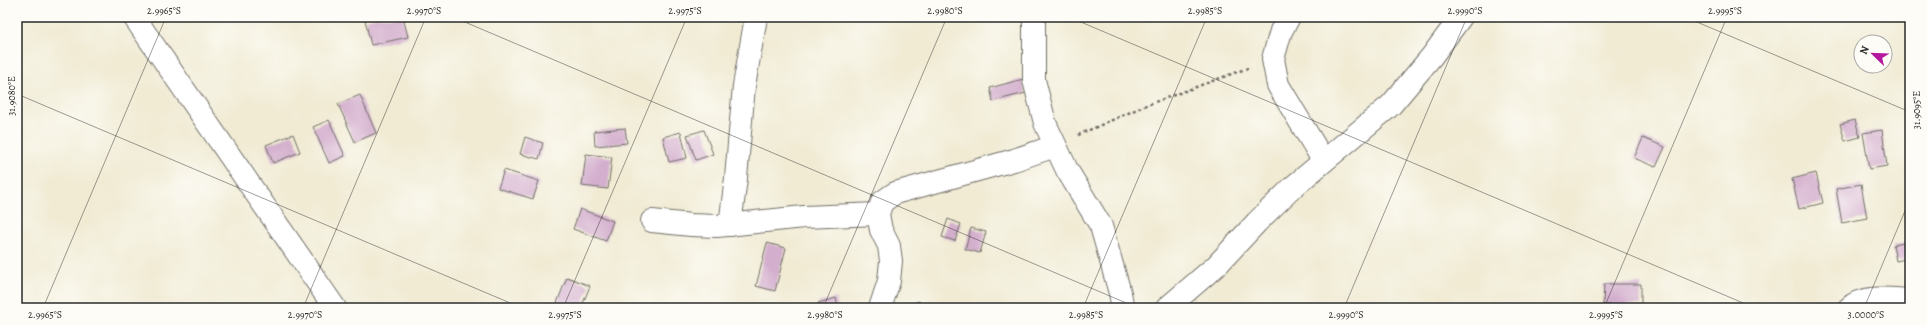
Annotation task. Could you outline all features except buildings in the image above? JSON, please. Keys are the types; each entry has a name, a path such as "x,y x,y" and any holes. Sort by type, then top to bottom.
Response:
{"street":[{"path":"134,17 335,308"},
{"path":"730,225 736,178 744,86 756,17"},
{"path":"1034,17 1034,80 1044,123 1067,170 1101,226 1123,308"},
{"path":"1289,17 1281,31 1273,59 1278,85 1323,160"},
{"path":"1167,308 1217,265 1257,222 1323,160 1352,139 1391,105 1432,56 1461,17"},
{"path":"880,308 889,282 891,262 889,246 881,230 878,214 882,202 895,193 1014,160 1055,146"},
{"path":"652,221 691,225 730,225 804,217 878,214"},
{"path":"1849,308 1854,303 1870,299 1910,300"}],"path":[{"path":"1055,146 1144,106 1273,59"}]}
